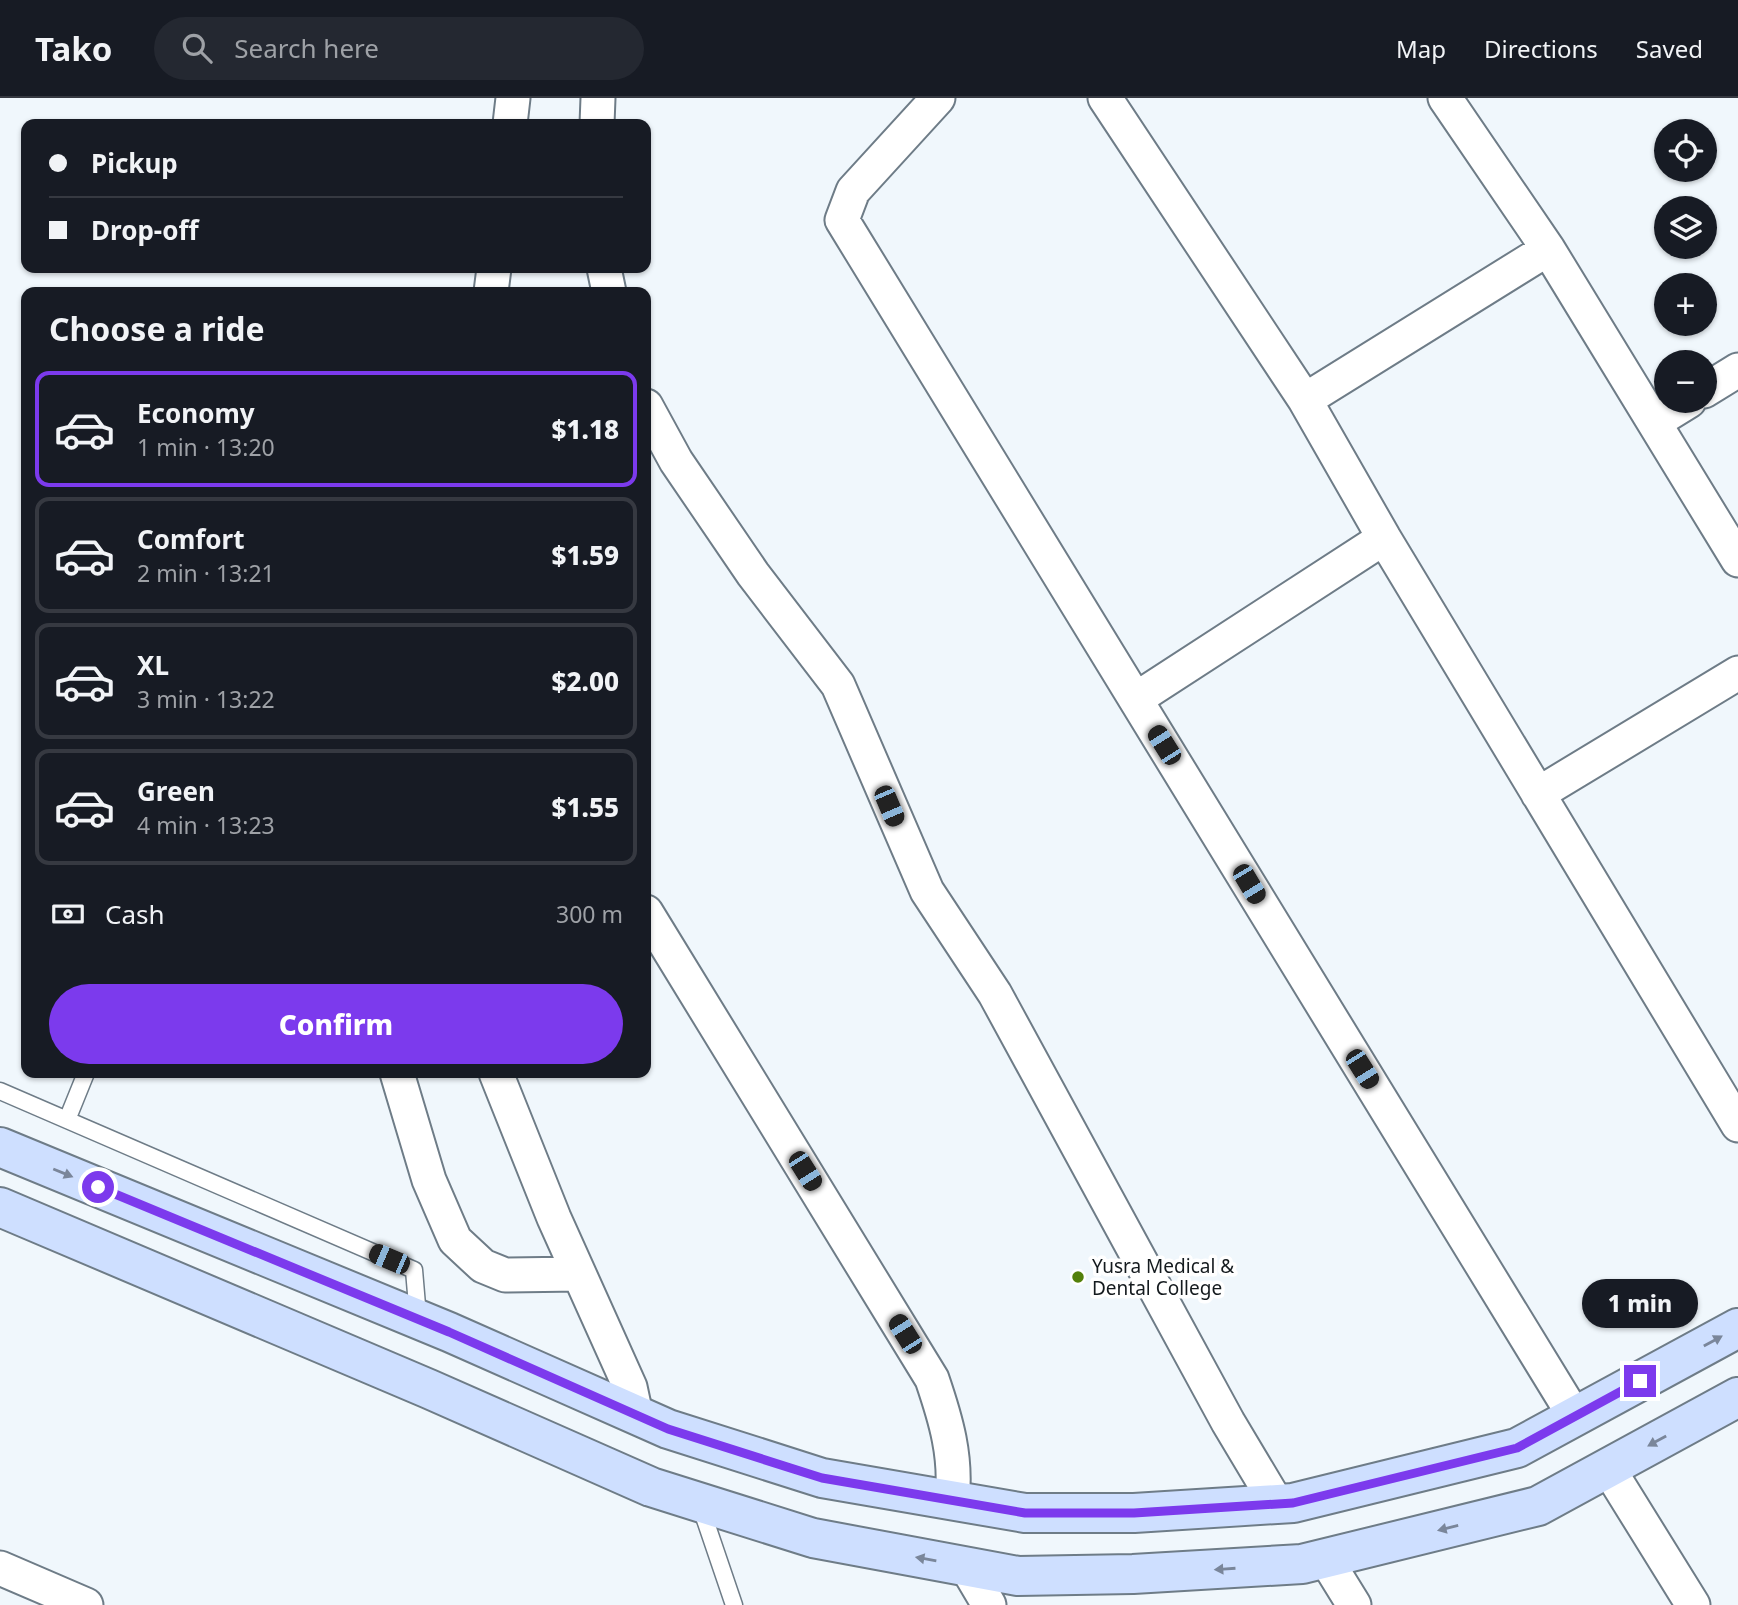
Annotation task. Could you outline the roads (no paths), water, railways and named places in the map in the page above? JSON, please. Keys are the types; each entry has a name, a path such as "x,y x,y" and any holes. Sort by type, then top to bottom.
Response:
{"street":[{"path":"511,119 513,98"},
{"path":"597,119 598,98"},
{"path":"938,98 853,191 842,220 1575,1417"},
{"path":"1105,98 1305,400 1384,538 1738,1125"},
{"path":"1445,98 1548,249 1738,560"},
{"path":"1305,400 1548,249"},
{"path":"1717,383 1738,370"},
{"path":"1655,422 1670,413"},
{"path":"651,415 676,461 753,574 838,685 927,891 995,994 1228,1422 1278,1504"},
{"path":"1136,699 1384,538"},
{"path":"1538,794 1738,673"},
{"path":"651,920 933,1379 950,1431 955,1474 952,1500"},
{"path":"398,1078 429,1180 455,1240 483,1266 505,1276 579,1275"},
{"path":"498,1078 579,1275 630,1387 636,1415"},
{"path":"0,1147 418,1319 668,1429 822,1478 1025,1513 1134,1513 1293,1503 1517,1448 1738,1328"},
{"path":"1,1209 461,1403 651,1487 813,1538 1018,1576 1133,1574 1302,1564 1538,1506 1738,1397"},
{"path":"461,1403 458,1384 472,1342"},
{"path":"1662,1369 1692,1422"},
{"path":"736,1514 743,1508 752,1456"},
{"path":"1608,1468 1693,1605"},
{"path":"1325,1558 1354,1605"},
{"path":"966,1566 989,1605"},
{"path":"0,1568 86,1605"}],"lane":[{"path":"66,1120 84,1078"},
{"path":"0,1091 414,1270 418,1319"},
{"path":"699,1502 734,1605"}],"place":[{"name":"Yusra Medical & Dental College","path":"1078,1277"}]}
